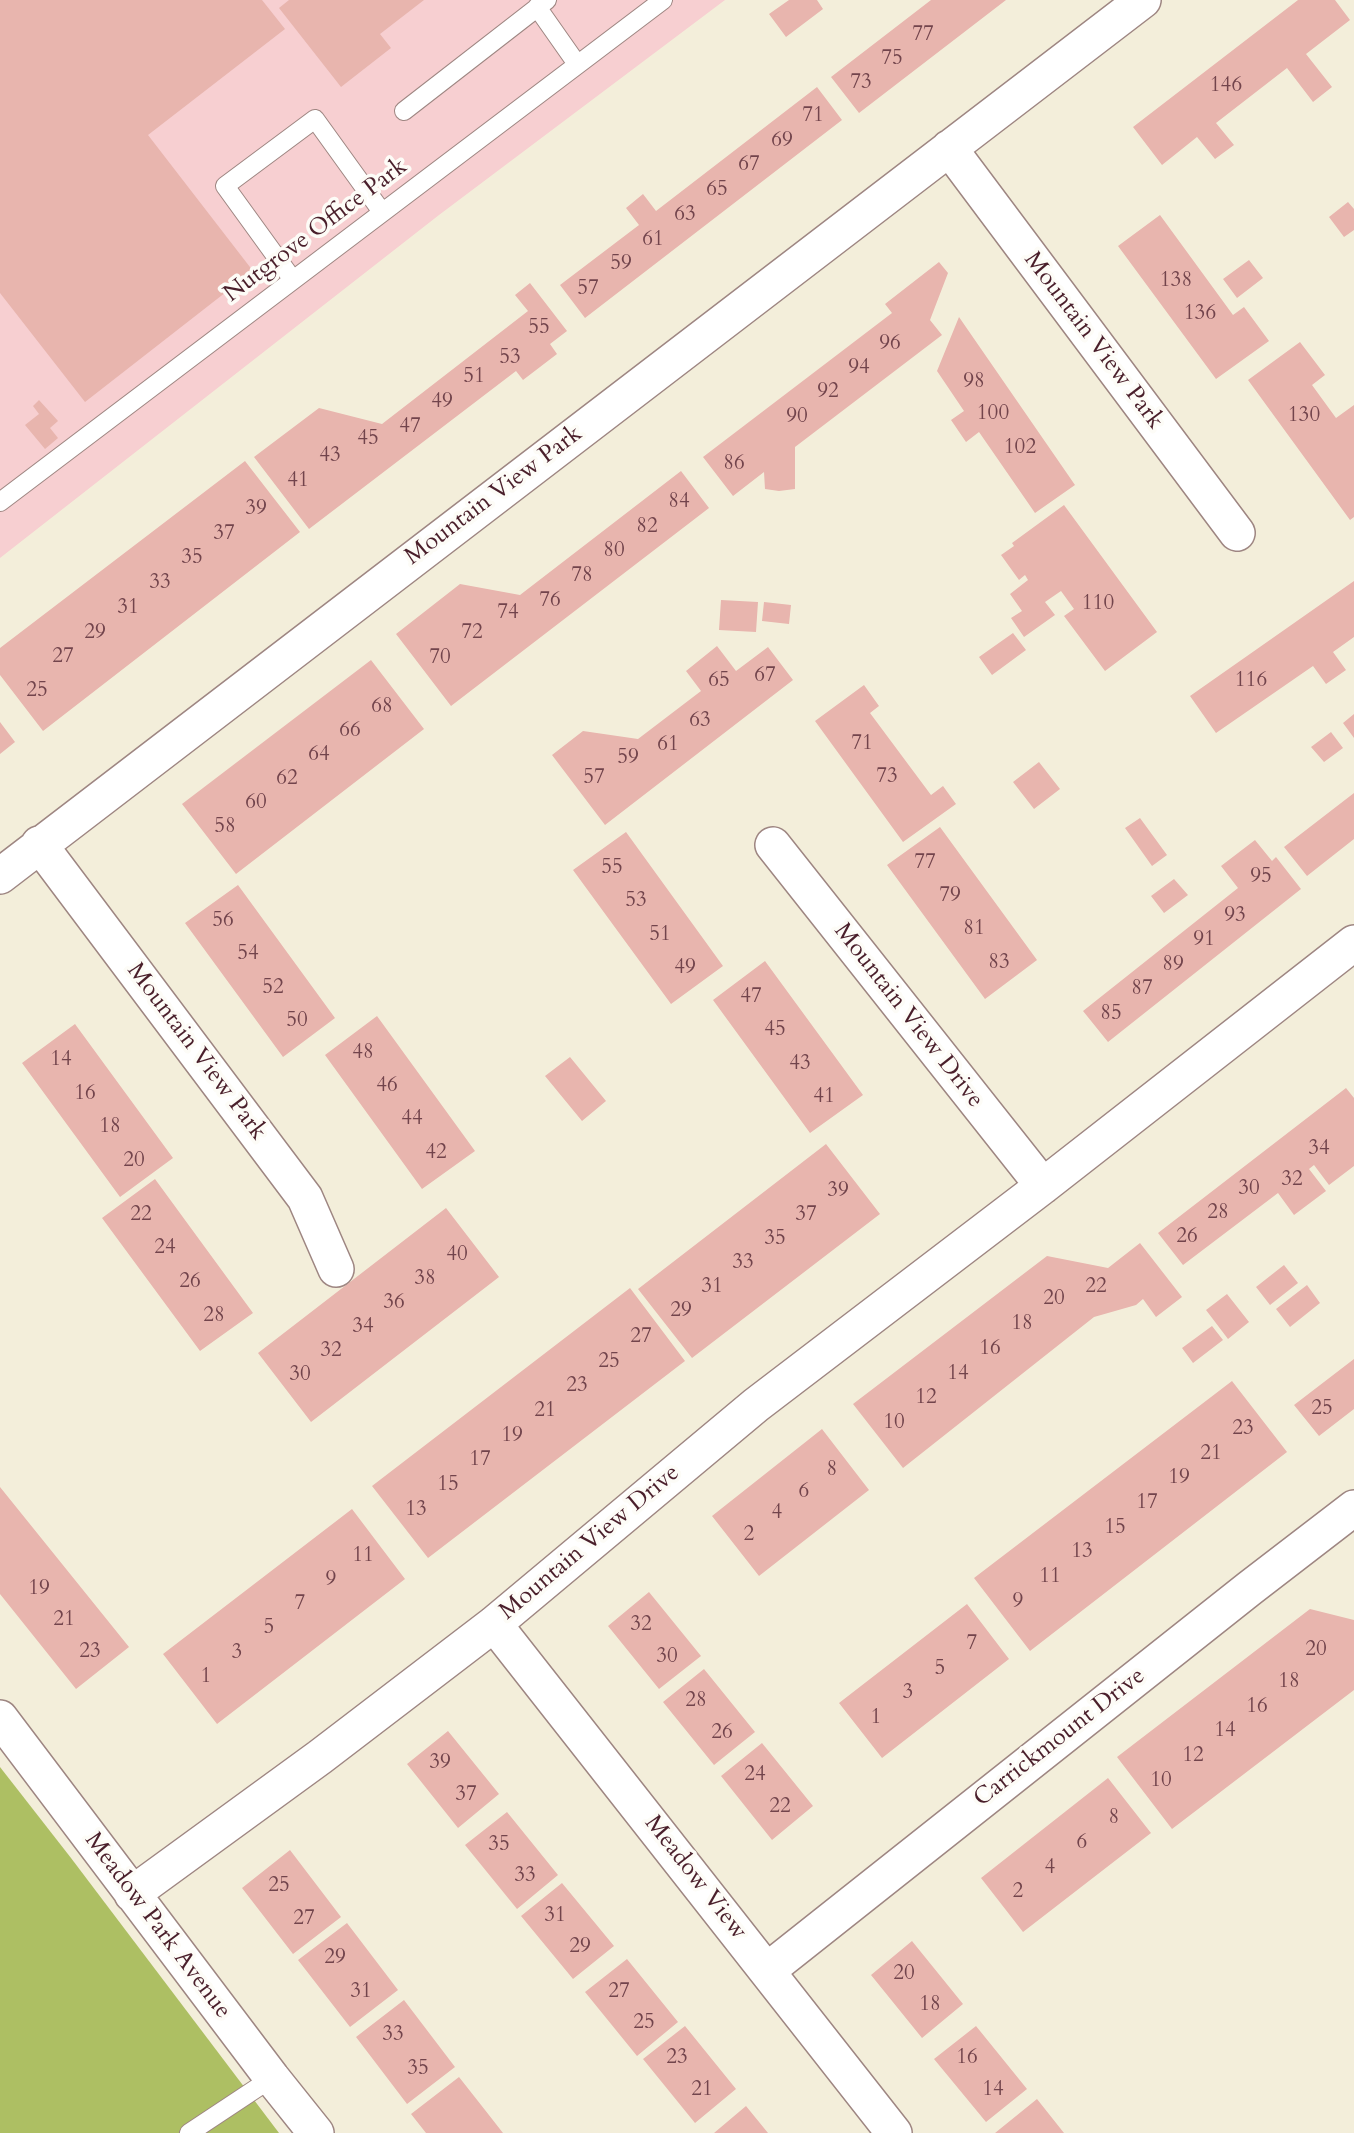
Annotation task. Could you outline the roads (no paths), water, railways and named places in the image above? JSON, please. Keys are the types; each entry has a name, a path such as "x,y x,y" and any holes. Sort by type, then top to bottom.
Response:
{"street":[{"name":"Mountain View Park","path":"0,876 1143,0"},
{"name":"Mountain View Park","path":"949,148 1237,533"},
{"name":"Mountain View Park","path":"39,845 305,1198 336,1269"},
{"name":"Mountain View Drive","path":"773,845 1044,1186"},
{"name":"Mountain View Drive","path":"132,1894 320,1757 494,1624 757,1405 1044,1186 1354,943"},
{"name":"Carrickmount Drive","path":"768,1970 1354,1508"},
{"name":"Meadow View","path":"494,1624 894,2133"},
{"name":"Meadow Park Avenue","path":"0,1718 316,2133"}],"lane":[{"name":"Nutgrove Office Park","path":"0,502 663,0"},
{"path":"404,111 542,4 577,64"},
{"path":"293,279 225,186 315,119 382,212"},
{"path":"189,2133 272,2078"}]}
